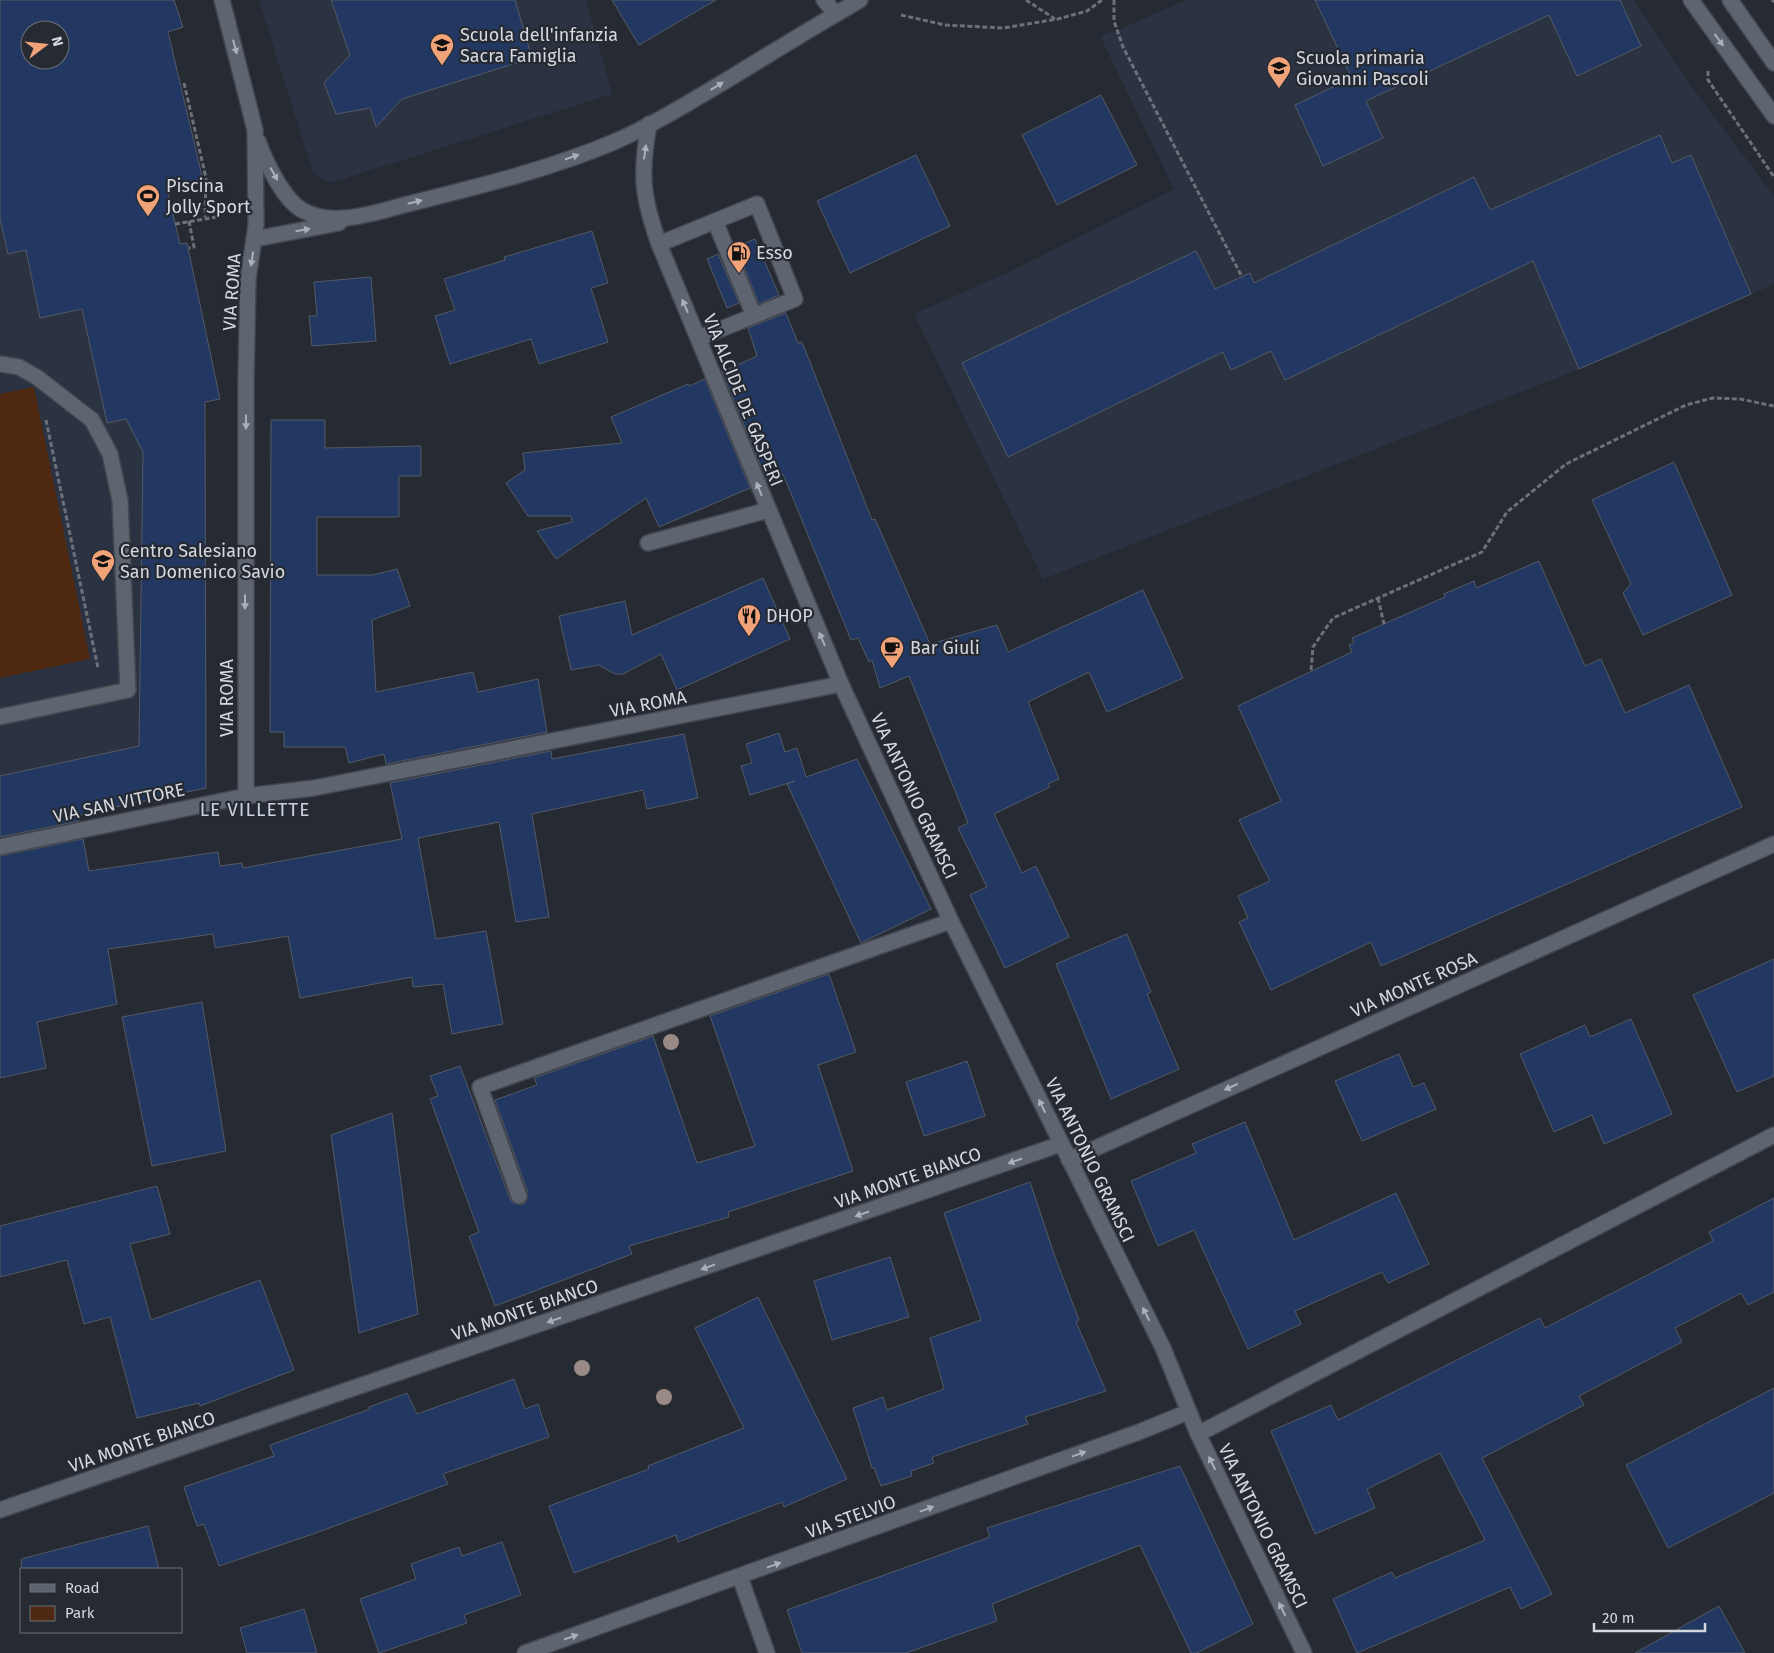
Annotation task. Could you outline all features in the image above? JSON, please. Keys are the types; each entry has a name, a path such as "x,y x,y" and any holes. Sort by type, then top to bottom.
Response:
{"street":[{"name":"VIA ROMA","path":"222,0 255,130 255,239 248,279 246,379 246,796 314,788 841,684"},
{"path":"824,0 836,14"},
{"path":"255,239 342,222 363,215 468,190 537,169 614,142 649,124 860,0"},
{"path":"1691,0 1774,116"},
{"path":"1730,0 1774,64"},
{"name":"VIA ALCIDE DE GASPERI","path":"649,124 642,180 647,210 659,244 841,684"},
{"path":"255,130 275,178 301,210 316,216 332,218 363,215"},
{"path":"659,244 757,204 796,299 698,338"},
{"path":"715,221 754,316"},
{"path":"0,364 18,367 38,378 92,420 110,454 120,500 128,690 0,717"},
{"path":"648,542 768,510"},
{"name":"VIA ANTONIO GRAMSCI","path":"841,684 951,921 1163,1348 1198,1434 1304,1653"},
{"name":"VIA SAN VITTORE","path":"0,847 246,796"},
{"name":"VIA MONTE ROSA","path":"1069,1160 1774,844"},
{"path":"519,1196 480,1087 951,921"},
{"path":"1198,1434 1774,1135"},
{"name":"VIA MONTE BIANCO","path":"0,1510 1061,1144"},
{"name":"VIA STELVIO","path":"526,1653 1139,1432 1188,1412"},
{"path":"740,1577 767,1653"}],"path":[{"path":"1026,0 1055,20"},
{"path":"901,15 945,25 1003,28 1055,20 1087,11 1102,0"},
{"path":"1114,0 1114,21 1123,47 1242,277"},
{"path":"1708,80 1774,177"},
{"path":"184,83 206,178 205,217"},
{"path":"175,224 205,217 216,217"},
{"path":"189,221 194,247 189,248"},
{"path":"38,378 103,695"},
{"path":"1311,670 1313,647 1333,618 1482,552 1507,512 1566,464 1686,405 1713,398 1740,399 1774,406"},
{"path":"1378,598 1384,624"}],"shaded area":[{"name":"Scuola dell'infanzia Sacra Famiglia","path":"259,0 586,0 612,94 330,183 313,173"},
{"path":"1186,0 1634,0 1692,87 1774,196 1774,284 1631,349 1043,579 914,314 1009,272 1174,189 1100,36 1116,31"},
{"name":"Centro Salesiano San Domenico Savio","path":"0,219 8,254 26,250 40,317 82,309 107,423 205,402 207,740 206,788 0,831"}],"green space":[{"path":"34,387 90,659 0,678 0,394"}],"building":[{"path":"0,0 174,0 183,27 168,32 203,180 167,189 180,244 187,243 220,399 205,402 206,788 78,815 79,821 0,837 0,776 139,746 143,452 126,419 107,423 82,309 40,318 26,250 8,254 0,219"},
{"path":"331,0 515,0 532,58 402,99 376,127 370,108 336,114 324,83 350,55"},
{"path":"612,0 716,0 639,45"},
{"path":"1315,0 1620,0 1641,46 1577,76 1549,15 1366,101 1383,138 1323,166 1295,105 1352,78"},
{"path":"1101,95 1137,165 1057,205 1022,135"},
{"path":"1660,135 1672,163 1691,155 1751,294 1579,369 1533,261 1285,380 1271,351 1231,370 1223,352 1008,457 962,363 1196,251 1215,289 1250,273 1254,283 1474,177 1490,210"},
{"path":"916,155 950,226 850,273 817,201"},
{"path":"592,231 608,283 591,288 608,342 539,364 531,339 450,364 435,316 455,310 444,279 505,260 504,257"},
{"path":"755,239 779,295 759,304 736,247"},
{"path":"718,254 739,303 727,308 707,259"},
{"path":"371,277 376,341 312,346 309,316 317,316 314,282"},
{"path":"786,313 798,343 802,342 872,520 875,519 930,644 997,625 1008,652 1143,590 1183,678 1107,712 1089,672 1028,702 1059,779 1048,784 1050,787 994,814 1022,873 1036,866 1069,937 1005,968 970,895 987,887 958,828 968,823 909,676 880,688 872,660 869,662 858,638 851,640 783,474 767,481 722,372 757,356 748,328"},
{"path":"705,379 750,488 659,527 646,498 556,559 537,531 572,522 571,516 528,516 506,483 525,470 523,453 622,443 611,417 688,384 689,386"},
{"path":"271,420 325,420 325,448 421,446 421,476 399,476 399,517 317,517 317,575 373,575 397,569 410,606 372,620 376,692 473,672 478,692 538,679 547,732 386,764 384,754 349,763 345,747 284,747 284,732 270,732"},
{"path":"1674,462 1732,595 1643,635 1623,593 1631,584 1592,500"},
{"path":"1539,561 1585,666 1601,659 1625,713 1689,685 1742,807 1381,966 1371,942 1271,990 1239,922 1248,918 1238,896 1270,881 1239,820 1281,801 1238,706 1352,652 1349,645 1354,643 1352,638 1445,597 1444,594 1474,581 1476,588"},
{"path":"763,578 790,639 677,690 661,654 623,674 615,674 599,665 571,670 559,616 625,601 632,635"},
{"path":"779,733 785,752 797,748 806,777 857,759 931,909 861,943 787,784 795,781 750,795 741,766 752,763 746,744"},
{"path":"684,734 698,798 647,809 643,790 532,814 549,917 516,922 499,822 418,838 436,939 486,931 503,1024 452,1034 443,984 413,987 412,977 300,998 288,936 215,948 213,934 108,949 117,1004 37,1022 46,1068 0,1078 0,856 83,839 89,871 218,852 220,866 242,863 243,868 402,839 390,783 551,751 552,759"},
{"path":"1127,934 1151,992 1147,994 1179,1069 1111,1099 1056,964"},
{"path":"1774,959 1774,1076 1737,1092 1693,995"},
{"path":"829,974 856,1052 818,1065 853,1171 728,1212 729,1217 629,1246 632,1254 495,1306 469,1236 479,1232 430,1099 438,1096 430,1076 460,1066 510,1199 513,1203 522,1205 526,1202 528,1193 495,1100 537,1085 534,1078 653,1036 697,1163 755,1146 710,1016"},
{"path":"202,1002 226,1151 152,1166 122,1017"},
{"path":"1631,1019 1672,1114 1604,1144 1592,1115 1554,1132 1520,1054 1585,1025 1590,1037"},
{"path":"1399,1054 1413,1087 1424,1083 1436,1109 1362,1141 1335,1081"},
{"path":"967,1061 985,1116 924,1136 906,1082"},
{"path":"392,1113 418,1314 359,1333 331,1135"},
{"path":"1245,1122 1294,1240 1396,1193 1429,1264 1388,1283 1382,1272 1295,1311 1301,1324 1248,1349 1194,1230 1158,1246 1131,1181 1196,1153 1192,1144"},
{"path":"1030,1182 1079,1320 1076,1322 1106,1391 1025,1417 1028,1424 932,1457 934,1463 911,1471 912,1476 881,1486 874,1467 872,1468 853,1408 883,1397 887,1410 944,1389 930,1338 981,1320 944,1213"},
{"path":"157,1186 170,1234 130,1244 151,1320 260,1280 294,1370 200,1406 199,1403 137,1418 110,1317 84,1324 67,1260 0,1277 0,1226"},
{"path":"1774,1198 1774,1292 1748,1305 1741,1293 1675,1328 1682,1342 1579,1396 1584,1405 1482,1458 1552,1594 1521,1609 1510,1587 1357,1653 1333,1599 1392,1572 1395,1578 1485,1540 1440,1453 1367,1489 1375,1508 1315,1534 1271,1431 1331,1405 1338,1420 1540,1318 1545,1328 1713,1241 1709,1232"},
{"path":"890,1257 909,1317 832,1340 814,1281"},
{"path":"758,1297 847,1479 784,1507 782,1502 678,1542 676,1535 574,1573 549,1506 649,1469 648,1466 744,1428 695,1328"},
{"path":"514,1379 525,1409 538,1404 549,1437 443,1474 448,1484 313,1534 219,1566 204,1524 197,1526 184,1487 274,1456 270,1445 370,1409 369,1407 407,1393 417,1414"},
{"path":"1774,1388 1774,1493 1668,1548 1626,1465"},
{"path":"1180,1466 1253,1624 1197,1653 1191,1653 1140,1545 992,1604 997,1621 906,1653 802,1653 787,1610 990,1537 987,1528"},
{"path":"148,1526 159,1568 22,1568 21,1559"},
{"path":"502,1542 521,1595 464,1615 467,1623 379,1653 360,1599 416,1579 411,1564 459,1547 462,1556"},
{"path":"1719,1606 1745,1653 1635,1653"},
{"path":"304,1609 317,1653 247,1653 240,1628"}],"place":[{"name":"Scuola dell'infanzia Sacra Famiglia","path":"442,66"},
{"name":"Scuola primaria Giovanni Pascoli","path":"1279,89"},
{"name":"Piscina Jolly Sport","path":"148,217"},
{"name":"Esso","path":"739,274"},
{"name":"Centro Salesiano San Domenico Savio","path":"103,582"},
{"name":"DHOP","path":"749,637"},
{"name":"Bar Giuli","path":"892,669"}],"district":[{"name":"LE VILLETTE","path":"255,809"}]}
